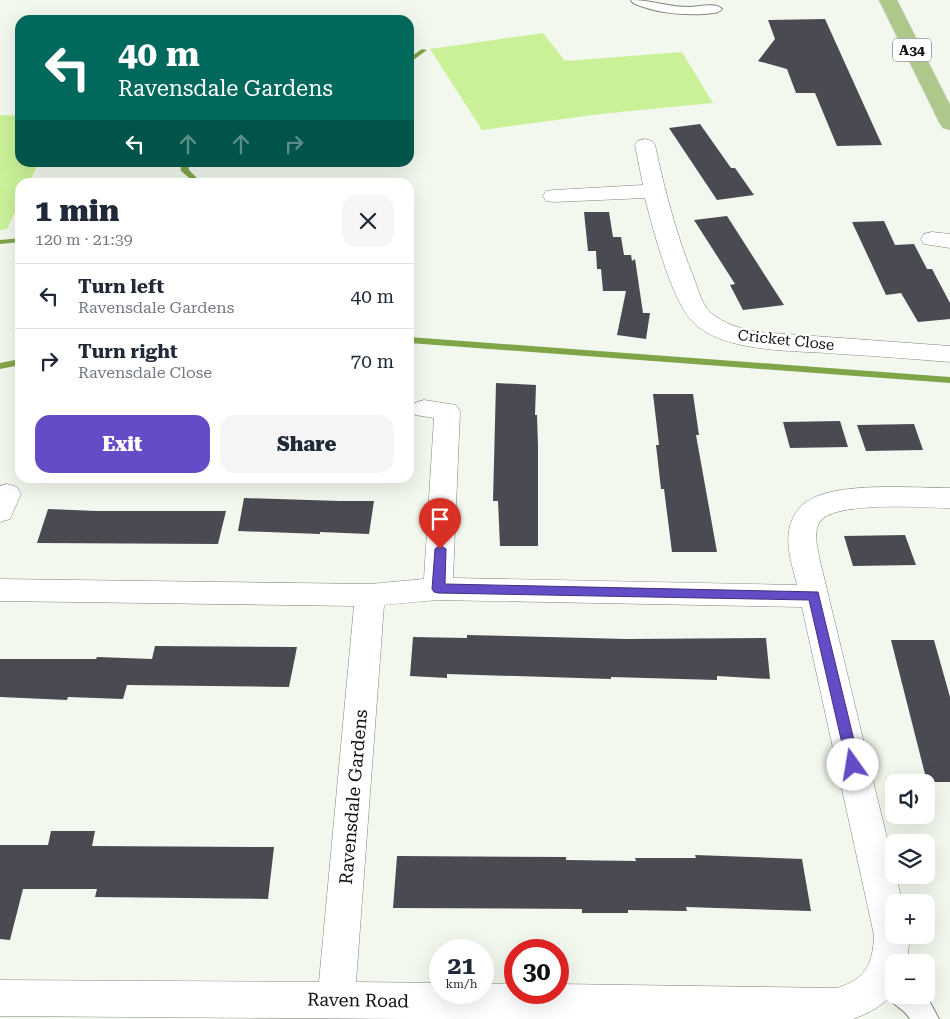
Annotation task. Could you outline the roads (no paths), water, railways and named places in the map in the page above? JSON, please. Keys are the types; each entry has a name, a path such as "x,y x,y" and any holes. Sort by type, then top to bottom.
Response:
{"highway":[{"name":"A34","path":"888,0 950,124"}],"street":[{"name":"Cricket Close","path":"645,145 654,191 672,255 695,310 704,320 730,334 759,340 950,354"},
{"path":"554,196 654,191"},
{"path":"424,409 447,410 438,589"},
{"path":"0,590 370,595 438,589 814,596 801,537 802,526 815,509 838,499 950,498"},
{"name":"Ravensdale Gardens","path":"336,1000 370,595"},
{"name":"Raven Road","path":"814,596 892,935 892,954"},
{"name":"Raven Road","path":"0,998 837,1006 885,991"}],"lane":[{"path":"637,0 661,10 692,5 716,9"},
{"path":"917,1004 925,1019"}],"waterway":[{"path":"414,57 424,50"},
{"path":"185,167 185,171 193,178"},
{"path":"0,242 15,240"},
{"path":"414,340 950,380"},
{"path":"0,366 15,363"}]}
